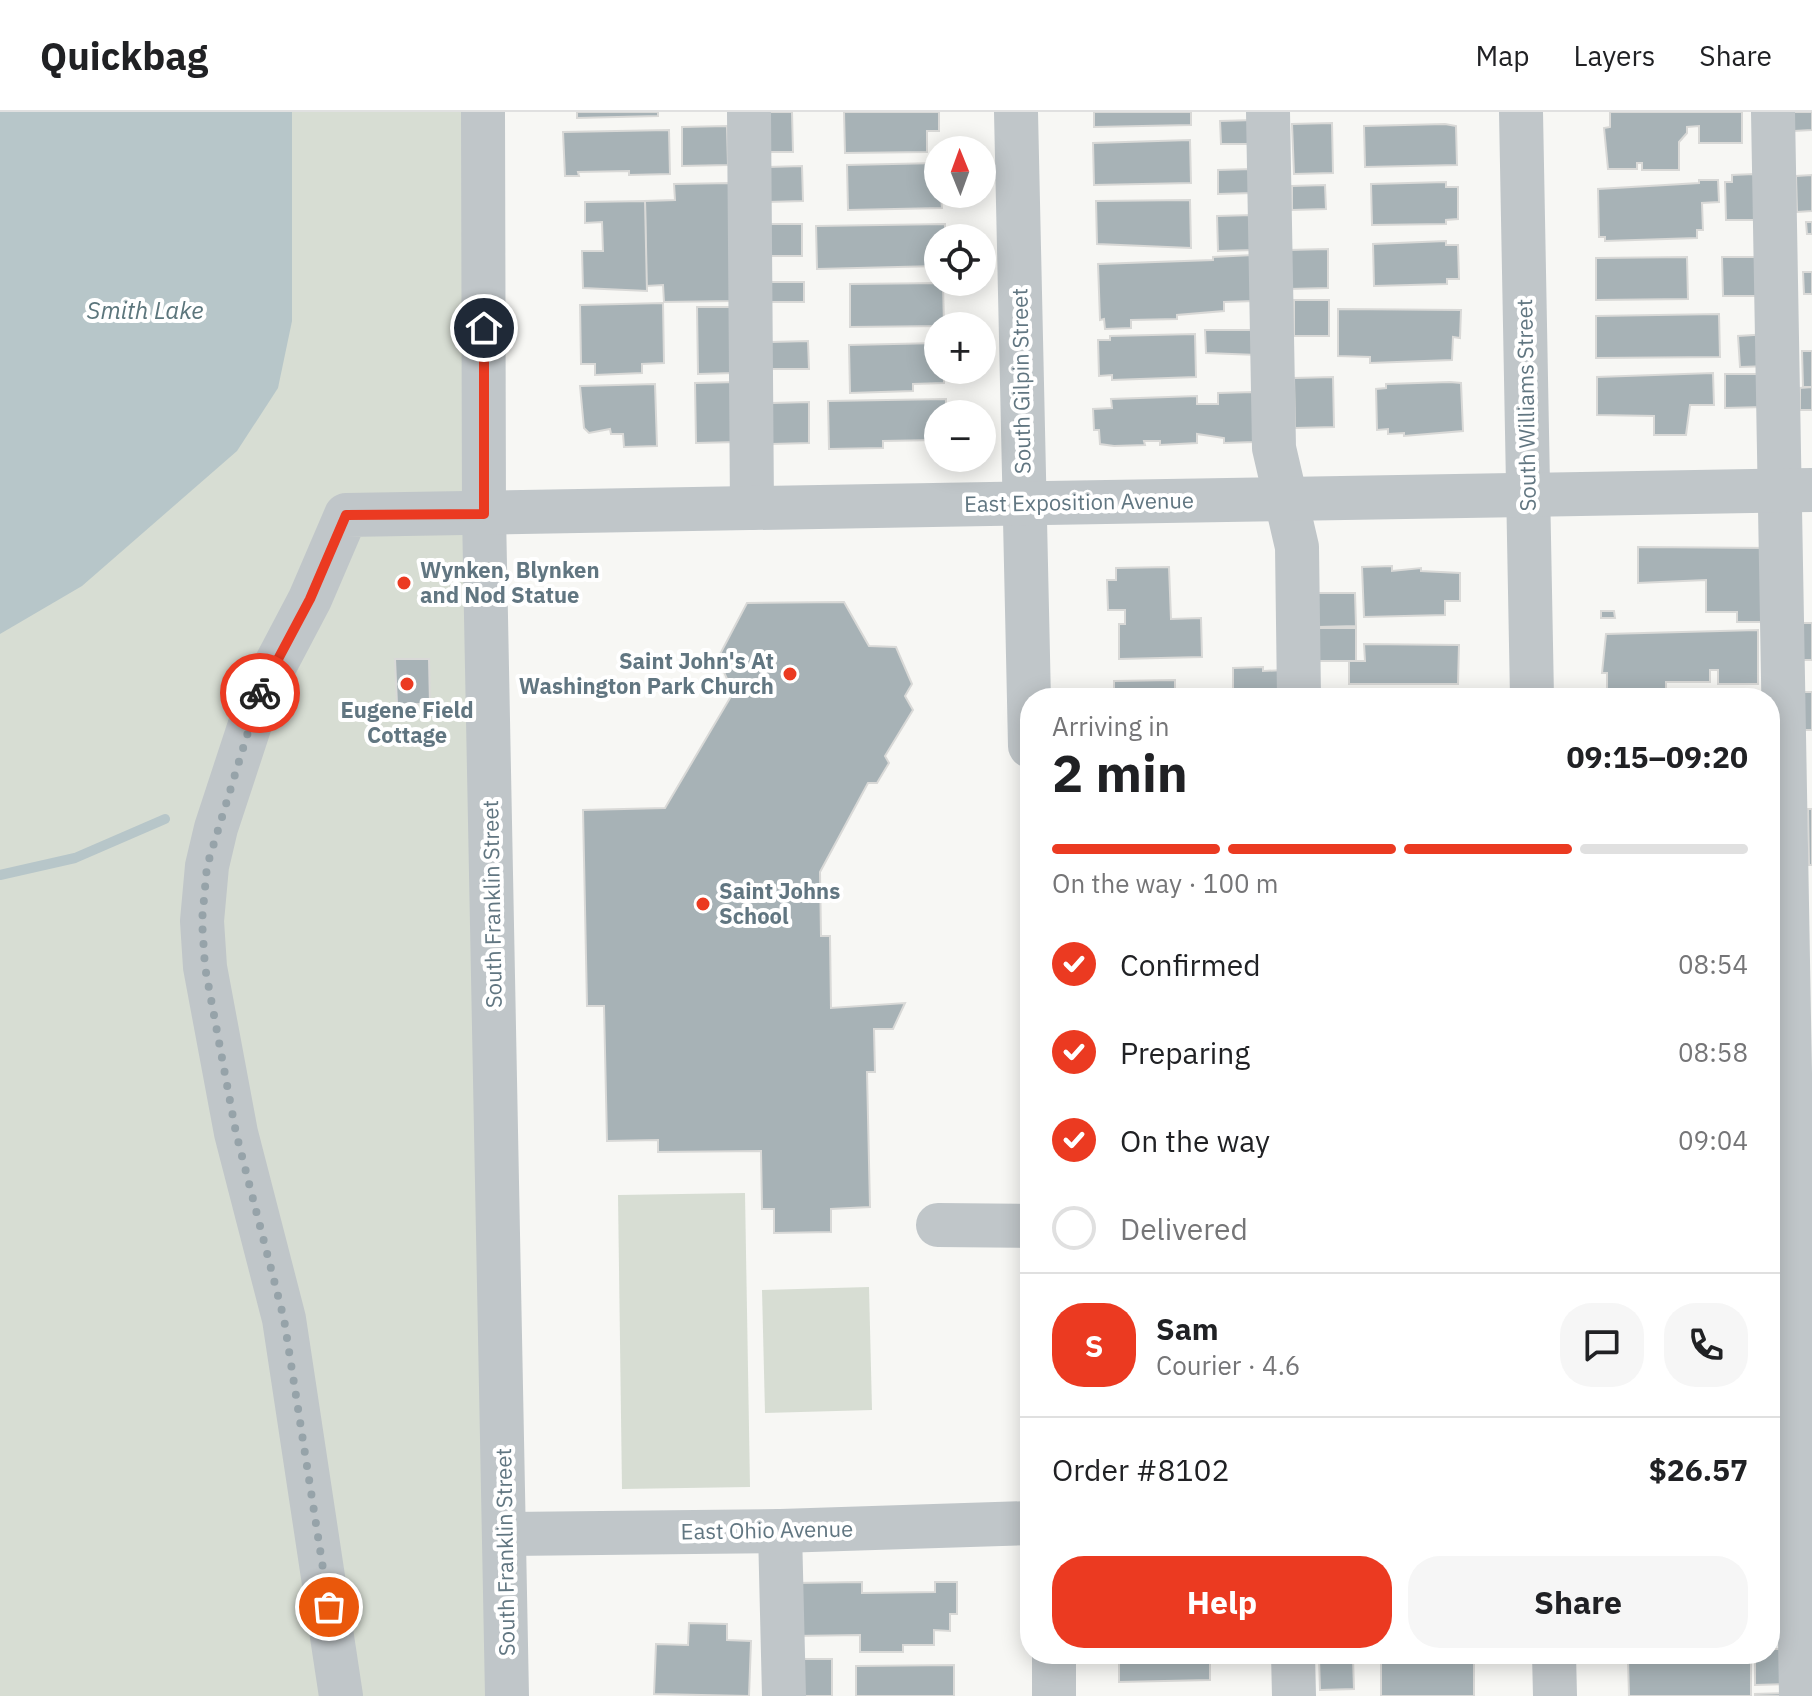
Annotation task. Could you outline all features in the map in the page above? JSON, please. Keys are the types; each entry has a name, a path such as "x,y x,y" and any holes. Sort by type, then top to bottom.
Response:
{"street":[{"name":"South Franklin Street","path":"483,112 484,514 507,1696"},
{"path":"749,112 752,508"},
{"name":"South Gilpin Street","path":"1016,112 1028,688"},
{"path":"1268,112 1274,448 1297,547 1299,688"},
{"name":"South Williams Street","path":"1521,112 1532,688"},
{"path":"1773,112 1795,490 1794,1507 1801,1696"},
{"name":"East Exposition Avenue","path":"341,1696 284,1319 236,1133 205,967 202,921 207,866 216,828 260,694 310,599 346,515 1795,490"},
{"path":"938,1225 1020,1226"},
{"name":"East Ohio Avenue","path":"504,1534 780,1531 1020,1523"},
{"path":"780,1531 784,1696"},
{"path":"1054,1664 1054,1696"},
{"path":"1293,1664 1294,1696"},
{"path":"1554,1664 1555,1696"}],"shaded area":[{"path":"0,112 464,112 493,1696 0,1696"},
{"path":"745,1193 750,1487 622,1489 618,1195"},
{"path":"869,1287 872,1410 765,1413 762,1290"}],"water":[{"name":"Smith Lake","path":"0,112 292,112 292,321 278,388 237,451 82,586 0,634"}],"building":[{"path":"577,112 658,112 658,116 577,118"},
{"path":"767,112 792,112 793,152 768,152"},
{"path":"844,112 939,112 939,131 927,131 924,152 845,153"},
{"path":"1094,112 1191,112 1191,125 1094,127"},
{"path":"1610,112 1742,112 1742,143 1699,143 1699,126 1687,127 1687,133 1679,142 1679,170 1642,170 1642,163 1637,163 1637,169 1608,169 1604,128 1610,127"},
{"path":"1794,112 1812,112 1812,130 1794,131"},
{"path":"1254,120 1254,144 1221,144 1220,121"},
{"path":"1332,123 1333,173 1294,174 1292,124"},
{"path":"727,126 728,165 682,166 682,127"},
{"path":"1364,126 1456,126 1457,165 1365,167"},
{"path":"669,130 670,174 629,175 629,171 578,172 579,176 565,176 563,132"},
{"path":"1190,140 1191,183 1094,185 1093,143"},
{"path":"924,163 924,208 942,208 848,210 847,165"},
{"path":"802,166 803,201 768,202 768,167"},
{"path":"1253,169 1253,193 1218,194 1218,170"},
{"path":"1754,174 1763,220 1726,220 1725,182 1732,182 1732,175"},
{"path":"1812,175 1812,211 1797,212 1796,176"},
{"path":"1699,180 1718,180 1719,202 1702,203 1703,230 1697,230 1697,238 1605,241 1605,237 1599,237 1598,189 1699,183"},
{"path":"1446,182 1446,187 1458,187 1458,219 1446,220 1446,224 1372,225 1371,184"},
{"path":"731,183 734,301 664,302 663,285 646,286 645,201 675,200 674,184"},
{"path":"1325,185 1326,209 1292,210 1292,186"},
{"path":"1190,200 1191,248 1097,244 1096,201"},
{"path":"645,201 647,291 583,288 582,251 603,251 602,222 585,223 585,202"},
{"path":"1253,215 1255,250 1218,251 1217,216"},
{"path":"1806,222 1812,222 1812,234 1807,234"},
{"path":"769,224 802,224 802,256 768,256"},
{"path":"924,224 924,266 817,269 816,226"},
{"path":"1446,241 1446,245 1458,245 1459,279 1447,279 1447,284 1374,286 1373,244"},
{"path":"1328,249 1328,288 1289,289 1288,250"},
{"path":"1253,255 1255,301 1224,302 1224,311 1177,315 1177,319 1131,320 1131,328 1105,329 1104,319 1100,320 1098,264 1213,260 1213,257"},
{"path":"1687,257 1688,299 1596,300 1596,258"},
{"path":"1722,257 1760,257 1760,296 1723,296"},
{"path":"1803,272 1812,272 1812,294 1804,294"},
{"path":"770,282 804,282 804,302 770,302"},
{"path":"924,283 924,296 943,296 944,312 924,312 924,326 850,327 850,284"},
{"path":"1294,300 1329,300 1329,336 1294,336"},
{"path":"663,303 664,363 642,364 642,373 595,375 595,364 581,364 580,305"},
{"path":"697,307 733,307 734,373 698,374"},
{"path":"1338,309 1461,310 1460,338 1453,337 1452,360 1370,363 1370,357 1338,356"},
{"path":"1719,314 1720,357 1596,358 1596,316"},
{"path":"1205,330 1257,330 1258,355 1206,353"},
{"path":"1195,334 1196,377 1112,380 1112,375 1099,376 1098,340 1110,340 1110,336"},
{"path":"1769,334 1770,366 1740,367 1738,336"},
{"path":"808,341 809,369 771,369 771,342"},
{"path":"924,343 924,384 913,384 913,391 850,393 849,345"},
{"path":"1802,351 1812,351 1812,387 1803,387"},
{"path":"1713,373 1714,405 1690,405 1686,435 1654,435 1654,416 1597,415 1597,377"},
{"path":"1725,374 1764,374 1764,407 1725,408"},
{"path":"1333,377 1334,427 1295,428 1294,378"},
{"path":"737,382 738,442 696,443 695,383"},
{"path":"1461,383 1463,431 1404,436 1404,433 1388,434 1388,429 1377,430 1376,389 1386,388 1386,384"},
{"path":"655,384 657,446 624,447 623,434 611,434 610,429 589,433 584,428 580,386"},
{"path":"1812,387 1812,410 1800,410 1800,388"},
{"path":"1254,392 1255,442 1224,443 1224,438 1197,434 1197,443 1160,445 1160,441 1144,441 1145,445 1114,446 1100,444 1099,430 1094,430 1093,409 1112,408 1111,399 1197,396 1197,404 1218,404 1218,393"},
{"path":"946,399 924,400 924,440 883,441 883,448 829,449 828,401"},
{"path":"809,402 809,443 772,444 772,403"},
{"path":"1638,547 1772,548 1766,622 1737,622 1737,612 1706,612 1706,580 1638,583"},
{"path":"1392,566 1392,571 1421,568 1421,571 1460,573 1460,601 1445,601 1445,615 1364,617 1362,567"},
{"path":"1169,567 1171,619 1201,618 1202,657 1119,659 1119,624 1125,624 1125,610 1108,610 1107,580 1116,580 1116,568"},
{"path":"1317,593 1355,593 1356,626 1318,627"},
{"name":"Saint Johns School","path":"844,602 869,646 896,647 912,684 905,696 913,710 885,756 889,763 877,783 868,783 820,872 821,936 830,936 831,1008 905,1003 893,1029 874,1029 875,1072 867,1072 870,1207 831,1209 831,1232 774,1233 774,1209 762,1209 761,1151 658,1152 658,1140 607,1141 604,1006 587,1006 583,810 665,808 733,693 718,658 747,603"},
{"path":"1601,611 1614,611 1615,618 1601,618"},
{"path":"1795,623 1812,623 1812,660 1796,660"},
{"path":"1318,628 1356,628 1356,661 1318,661"},
{"path":"1758,630 1758,684 1718,684 1718,670 1710,670 1710,682 1666,682 1666,688 1607,688 1607,673 1602,673 1606,634"},
{"path":"1364,644 1459,645 1458,684 1349,684 1349,661 1365,661"},
{"path":"395,659 429,659 430,704 397,704"},
{"path":"1233,668 1284,670 1284,688 1233,688"},
{"path":"1175,680 1175,688 1114,688 1114,681"},
{"path":"1798,692 1812,692 1812,730 1798,730"},
{"path":"1808,809 1812,809 1812,865 1809,865"},
{"path":"1780,1435 1786,1435 1787,1472 1780,1472"},
{"path":"862,1582 862,1593 935,1592 935,1582 957,1582 957,1614 950,1614 950,1631 934,1630 934,1645 903,1645 903,1652 860,1652 860,1635 794,1636 794,1583"},
{"path":"689,1623 727,1624 727,1640 751,1641 749,1696 654,1694 656,1644 688,1645"},
{"path":"1780,1649 1792,1649 1791,1684 1755,1685 1755,1664 1780,1664"},
{"path":"797,1659 832,1659 832,1696 797,1696"},
{"path":"1119,1664 1210,1664 1210,1680 1119,1682"},
{"path":"1319,1664 1353,1664 1354,1689 1320,1690"},
{"path":"1381,1664 1474,1664 1474,1696 1381,1696"},
{"path":"1628,1664 1751,1664 1751,1696 1629,1696"},
{"path":"954,1665 954,1696 856,1696 856,1666"},
{"path":"1793,1693 1793,1696 1755,1696 1755,1694"}],"waterway":[{"path":"0,875 75,858 165,819"}],"way so far":[{"path":"260,693 216,828 207,866 202,921 205,967 236,1133 284,1319 329,1607"}],"place":[{"name":"Wynken, Blynken and Nod Statue","path":"404,583"},
{"name":"Saint John's At Washington Park Church","path":"790,674"},
{"name":"Eugene Field Cottage","path":"407,684"},
{"name":"Saint Johns School","path":"703,904"}],"route":[{"path":"260,693 310,599 346,515 484,514 484,328"}]}
